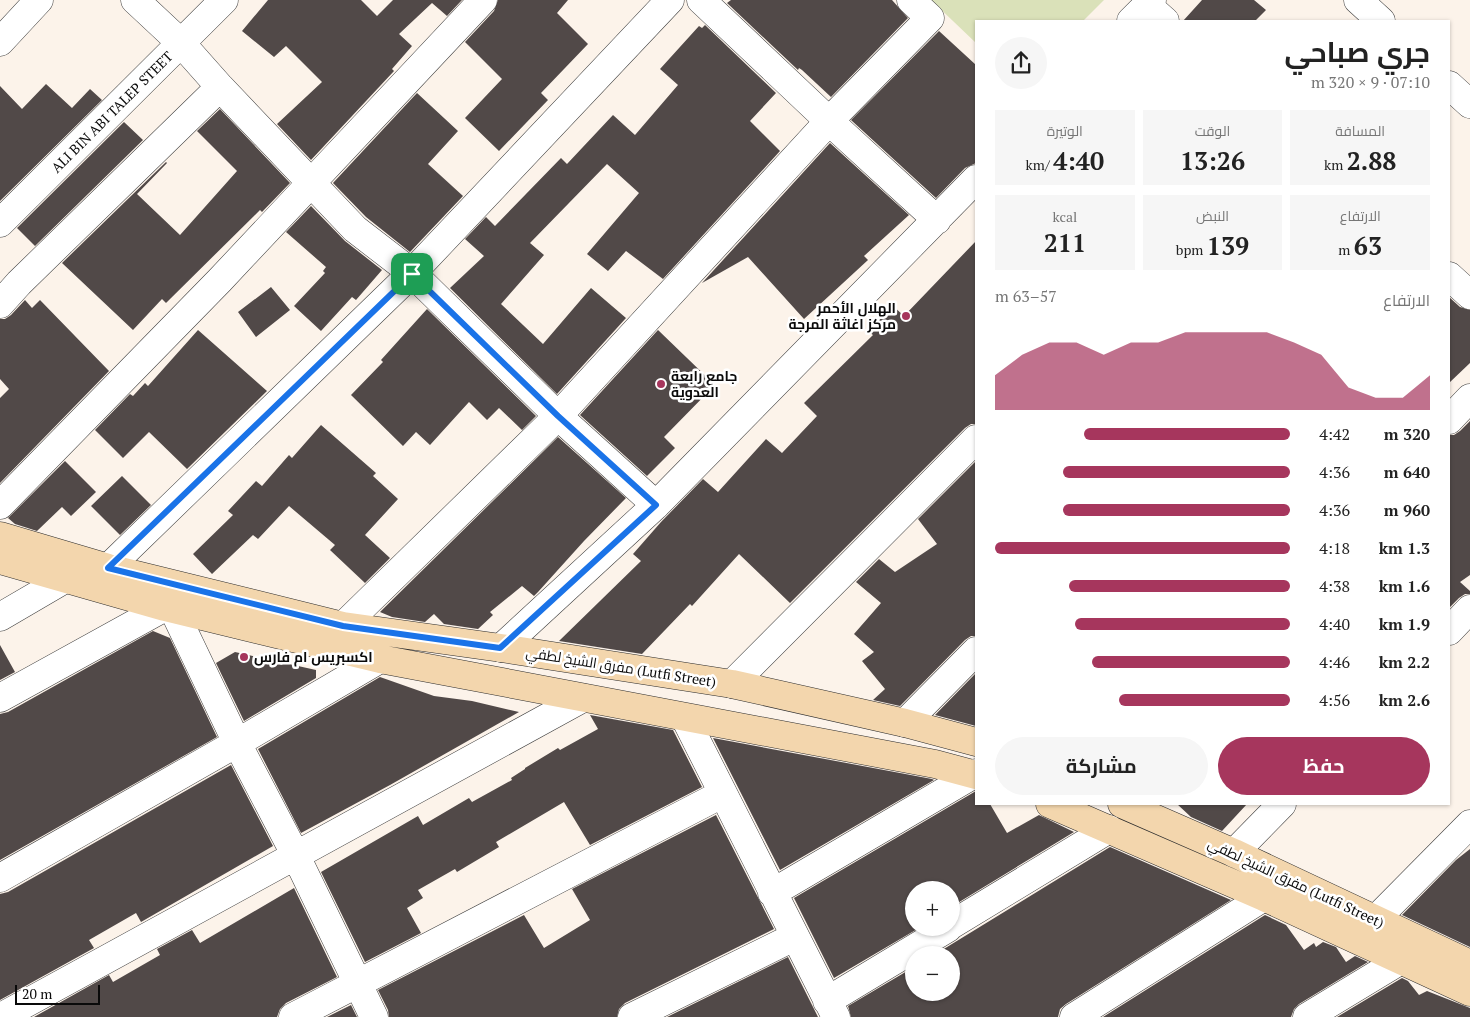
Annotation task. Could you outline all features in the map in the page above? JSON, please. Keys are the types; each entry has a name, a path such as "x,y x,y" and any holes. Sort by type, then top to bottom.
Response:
{"street":[{"path":"0,42 39,0"},
{"path":"136,0 181,43 220,87 356,229 412,274 558,416 656,505"},
{"name":"ALI BIN ABI TALEP STEET","path":"0,224 224,0"},
{"path":"0,505 214,287 483,0"},
{"path":"112,569 412,274 670,0"},
{"path":"701,0 937,220"},
{"path":"343,626 558,416 829,121 930,18 911,0"},
{"path":"1358,0 1380,20"},
{"path":"1450,86 1470,104"},
{"path":"0,304 19,283 220,87"},
{"path":"500,648 656,505 975,180"},
{"path":"1450,277 1470,295"},
{"path":"1450,419 1470,398"},
{"path":"732,684 975,440"},
{"name":"مفرق الشيخ لطفي (Lutfi Street)","path":"0,536 112,569 343,626 732,684 906,723 975,742"},
{"path":"0,560 169,608 380,659 934,764 975,774"},
{"path":"0,617 65,578"},
{"path":"0,698 169,608"},
{"path":"169,608 296,856 374,1017"},
{"path":"1450,630 1470,609"},
{"path":"906,723 975,652"},
{"path":"0,878 380,659"},
{"path":"1,1017 583,698"},
{"path":"685,718 832,1009 937,936"},
{"path":"772,893 975,774"},
{"path":"292,1017 722,794"},
{"path":"1052,805 1264,897 1470,992"},
{"name":"مفرق الشيخ لطفي (Lutfi Street)","path":"1124,805 1470,964"},
{"path":"1234,854 1281,805"},
{"path":"1375,920 1470,824"},
{"path":"960,920 1109,829"},
{"path":"1074,1017 1264,897"},
{"path":"632,1017 794,937"},
{"path":"1307,1017 1401,960 1422,942"}],"green space":[{"path":"931,0 1104,0 1084,20 975,20 975,42"}],"building":[{"path":"268,0 361,0 377,16 393,0 462,0 447,16 432,3 399,34 412,46 392,69 394,71 311,160 277,124 322,82 286,46 274,57 242,31"},
{"path":"498,0 568,0 557,13 588,44 541,93 548,100 499,151 465,118 502,79 465,42 494,11"},
{"path":"731,0 892,0 908,18 831,97 802,70 799,68 798,70 727,3"},
{"path":"1202,0 1254,0 1266,10 1256,20 1184,20"},
{"path":"705,25 776,93 750,121 780,151 663,279 626,251 608,271 587,254 639,193 607,164 530,243 544,255 501,304 543,344 591,288 626,318 557,394 450,288 484,256 465,239 486,217 495,226 561,158 567,164 613,115 635,135 678,85 660,69 699,26 702,28"},
{"path":"939,31 975,64 975,163 965,168 936,198 851,120"},
{"path":"46,84 72,108 90,89 102,100 0,201 0,86 22,109"},
{"path":"417,93 458,131 428,164 463,196 410,252 366,217 333,183"},
{"path":"220,109 290,183 166,303 162,299 133,330 62,263 166,162 137,194 180,235 237,171 197,131"},
{"path":"124,122 143,140 35,246 17,228"},
{"path":"830,143 909,215 864,256 868,260 804,319 748,257 702,283"},
{"path":"311,206 345,241 382,270 356,300 352,297 321,331 294,306 325,273 323,271 326,267 286,232"},
{"path":"975,242 975,424 965,428 790,603 739,554 692,606 690,604 642,654 559,641 641,561 633,554 703,479 718,492 766,439 782,453 817,416 804,403 873,335 869,332 892,305 904,316"},
{"path":"271,287 290,310 256,337 238,312"},
{"path":"1450,298 1460,307 1470,310 1470,363 1450,382"},
{"path":"25,300 32,308 40,300 109,371 0,483 0,398 9,389 0,379 0,319 5,319 11,315"},
{"path":"427,309 536,416 522,430 499,408 487,420 469,402 430,445 416,432 403,446 351,395 383,362 381,360"},
{"path":"198,330 267,391 187,469 149,432 123,458 95,430 130,394 133,396 145,383 148,386"},
{"path":"658,330 715,385 664,437 675,448 647,476 580,415"},
{"path":"1470,421 1470,575 1460,582 1470,591 1470,594 1465,594 1450,607 1450,435 1460,431"},
{"path":"321,425 376,473 373,476 398,499 365,535 390,558 365,583 330,550 335,545 289,506 258,539 253,535 212,574 193,554 233,515 228,511 256,481 262,486 289,455 292,458"},
{"path":"558,437 626,498 534,596 522,586 490,612 493,615 478,629 444,624 434,614 425,622 392,617 380,612"},
{"path":"65,461 96,492 71,516 62,507 37,531 15,524 8,518"},
{"path":"975,462 975,636 965,640 900,706 873,700 885,689 862,661 874,652 854,634 881,603 856,582 879,559 895,572 937,544 918,519"},
{"path":"122,476 151,505 120,535 91,506"},
{"path":"153,631 170,638 217,737 0,860 0,714 8,712"},
{"path":"0,645 15,672 0,680"},
{"path":"235,652 316,670 316,678 244,721 216,663"},
{"path":"975,674 975,726 935,715"},
{"path":"380,677 434,696 472,701 519,712 301,833 258,749"},
{"path":"590,715 673,730 702,787 590,845 564,802 496,842 499,847 457,872 455,869 418,890 423,898 407,908 421,933 365,962 321,872 418,816 423,825 469,798 472,802 512,780 511,778 525,768 558,748 560,750 598,729"},
{"path":"713,738 932,779 934,780 780,870"},
{"path":"231,765 273,846 141,922 136,913 89,940 94,948 0,1000 0,894 8,892"},
{"path":"975,792 975,805 991,805 1007,833 1039,815 1074,832 960,902 960,881 905,881 905,936 834,978 794,898"},
{"path":"1178,805 1246,805 1222,831 1191,817"},
{"path":"716,815 774,929 625,1003 619,1009 617,1017 389,1017 388,1010 378,990 524,915 544,948 590,920 572,889"},
{"path":"1110,847 1231,900 1066,1004 1060,1009 1058,1017 851,1017 848,1006 905,972 905,1001 960,1001 960,946 949,946"},
{"path":"1470,849 1470,947 1402,915 1456,860"},
{"path":"294,888 337,977 286,1003 280,1009 277,1017 34,1017 109,975 113,982 160,955 157,949 192,930 200,943"},
{"path":"1265,915 1286,925 1304,950 1314,943 1316,947 1323,942 1336,947 1346,962 1355,956 1368,962 1299,1004 1294,1009 1291,1017 1103,1017"},
{"path":"788,957 818,1017 667,1017"},
{"path":"1402,978 1408,981 1419,995 1427,991 1470,1008 1470,1017 1337,1017"},
{"path":"351,1005 357,1017 327,1017"}],"place":[{"name":"الهلال الأحمر مركز اغاثة المرجة","path":"906,316"},
{"name":"جامع رابعة العدوية","path":"661,384"},
{"name":"اكسبريس ام فارس","path":"244,657"}],"route":[{"path":"412,274 558,416 656,505 500,648 343,626 108,568 412,274"}]}
